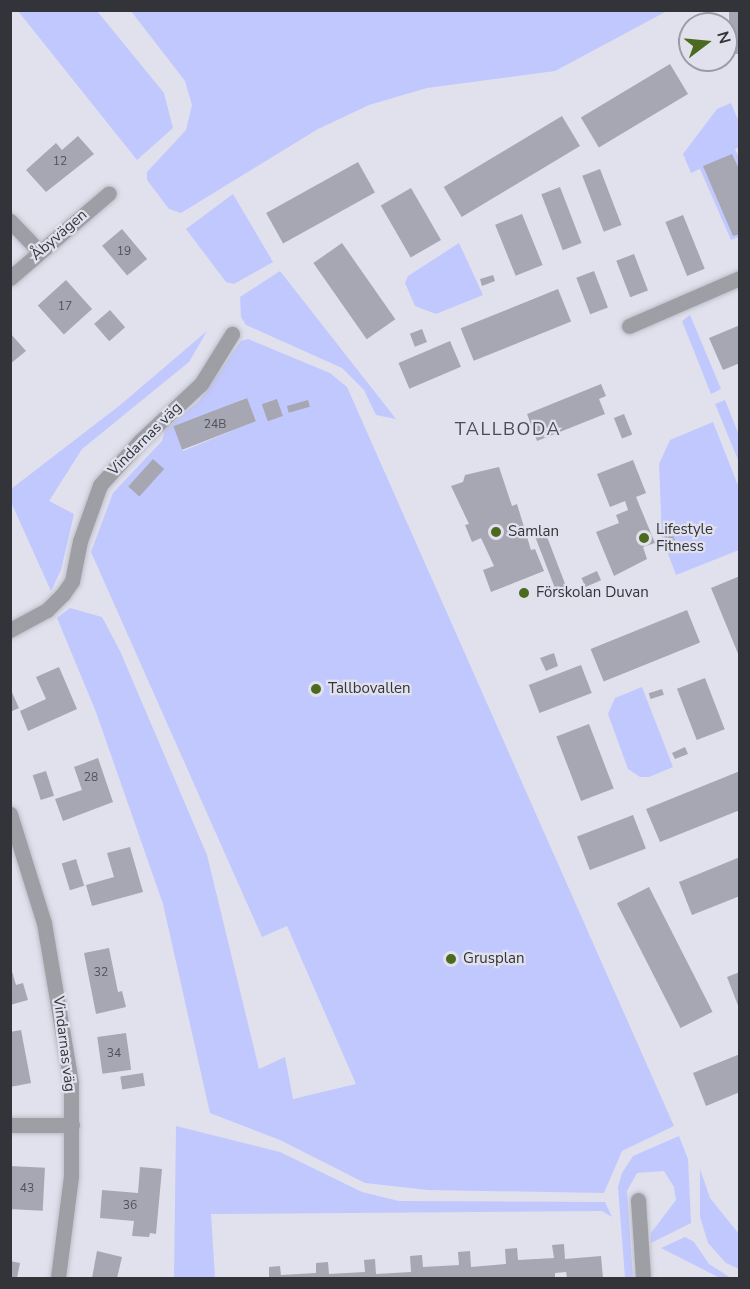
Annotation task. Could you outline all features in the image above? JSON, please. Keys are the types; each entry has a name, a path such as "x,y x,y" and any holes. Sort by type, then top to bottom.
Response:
{"street":[{"name":"Åbyvägen","path":"10,278 109,192"},
{"path":"10,221 40,252"},
{"path":"629,326 740,278"},
{"name":"Vindarnas väg","path":"10,630 46,610 63,594 72,581 80,541 100,485 140,441 201,384 232,334"},
{"name":"Vindarnas väg","path":"10,814 31,876 58,993 69,1067 72,1125 68,1212 58,1278"},
{"path":"10,1125 72,1125"},
{"path":"638,1200 643,1278"}],"shaded area":[{"path":"18,11 97,11 164,93 173,128 137,160"},
{"path":"131,11 667,11 555,71 427,88 369,105 318,129 181,213 169,209 147,180 147,172 186,130 192,105 185,81"},
{"path":"731,103 739,122 739,147 735,149 740,159 739,237 731,240 700,169 691,173 683,154 717,109"},
{"path":"233,194 273,262 234,284 226,282 186,229"},
{"path":"459,243 483,295 436,314 415,306 405,283 408,276"},
{"path":"280,271 396,419 376,415 364,390 342,368 246,325 241,317 240,297"},
{"path":"690,315 721,389 711,394 682,321"},
{"path":"207,331 189,362 82,449 49,501 74,514 61,570 51,591 11,502 11,489 119,406"},
{"path":"248,339 330,373 347,387 674,1126 622,1151 604,1193 428,1190 365,1183 280,1140 210,1113 163,904 96,712 57,618 70,608 102,617 120,651 207,855 259,1069 285,1057 293,1099 356,1084 287,926 262,937 91,552 113,493 162,441 165,430 199,401 241,341","holes":["246,398 256,421 183,451 174,428"]},
{"path":"725,400 739,435 739,462 715,404"},
{"path":"713,422 739,488 739,550 676,575 662,538 659,464 670,440"},
{"path":"642,687 673,767 649,777 640,777 628,769 608,714 615,698"},
{"path":"176,1126 280,1152 362,1192 399,1201 605,1202 612,1217 602,1211 211,1214 215,1278 174,1278"},
{"path":"679,1136 688,1159 691,1223 651,1243 651,1233 676,1200 674,1187 664,1171 637,1173 627,1191 633,1278 625,1278 618,1187 622,1173 633,1156"},
{"path":"700,1169 710,1198 739,1234 739,1269 726,1263 708,1243 700,1217"},
{"path":"685,1237 694,1242 709,1264 731,1278 720,1278 661,1248"}],"building":[{"path":"729,10 740,10 740,54 738,54 738,12 729,12"},
{"path":"670,64 688,94 599,148 581,118"},
{"path":"562,116 580,146 462,217 444,187"},
{"path":"78,136 94,154 46,192 26,170 56,143 62,150"},
{"path":"732,154 740,171 740,234 733,236 703,166"},
{"path":"358,162 375,193 283,244 266,213"},
{"path":"600,169 622,225 604,232 582,176"},
{"path":"560,187 582,243 563,250 541,194"},
{"path":"411,188 441,240 411,257 381,206"},
{"path":"522,214 543,265 516,276 495,225"},
{"path":"683,215 705,269 687,276 665,222"},
{"path":"122,229 147,259 127,276 102,246"},
{"path":"342,243 395,319 367,339 313,263"},
{"path":"634,254 648,290 630,297 616,261"},
{"path":"594,271 608,307 590,314 576,278"},
{"path":"493,275 495,281 482,286 480,279"},
{"path":"66,280 92,309 64,334 38,305"},
{"path":"558,289 571,321 474,361 461,328"},
{"path":"110,310 125,327 109,341 94,324"},
{"path":"740,325 740,363 723,370 709,338"},
{"path":"422,329 427,342 415,347 410,334"},
{"path":"10,333 26,351 10,364"},
{"path":"450,341 461,367 409,389 398,363"},
{"path":"601,384 606,396 599,399 605,414 537,441 527,414"},
{"path":"247,398 256,421 182,450 173,426"},
{"path":"277,399 283,416 268,421 262,404"},
{"path":"308,400 310,407 289,413 287,406"},
{"path":"624,414 632,434 622,439 614,418"},
{"path":"153,459 164,469 139,497 128,486"},
{"path":"633,460 646,493 636,497 655,543 643,547 647,559 614,576 596,532 619,523 616,515 628,510 625,501 610,507 597,474"},
{"name":"Samlan","path":"499,467 512,506 517,504 531,550 535,549 544,571 491,592 483,570 494,566 481,538 472,542 465,525 469,524 451,486 463,482 465,475"},
{"path":"544,529 567,588 556,592 534,533"},
{"path":"672,533 678,548 670,551 664,536"},
{"path":"597,571 601,580 586,587 581,578"},
{"path":"740,576 740,656 739,656 711,588"},
{"path":"687,610 700,642 604,681 591,649"},
{"path":"554,653 558,666 546,671 540,658"},
{"path":"581,665 592,693 539,713 529,685"},
{"path":"59,667 77,709 28,731 20,711 46,699 36,677"},
{"path":"705,678 725,729 697,740 677,689"},
{"path":"10,688 19,708 10,712"},
{"path":"662,689 664,695 651,699 649,693"},
{"path":"589,724 614,788 581,801 556,737"},
{"path":"685,747 688,754 675,759 672,753"},
{"path":"98,758 113,802 63,821 55,799 82,790 74,767"},
{"path":"46,771 54,796 41,800 33,775"},
{"path":"740,771 740,810 660,842 646,809"},
{"path":"633,815 646,849 590,870 577,837"},
{"path":"130,847 143,892 92,906 86,885 114,877 107,853"},
{"path":"740,857 740,896 692,915 679,882"},
{"path":"76,859 84,886 70,890 62,863"},
{"path":"649,887 713,1012 680,1028 617,903"},
{"path":"109,948 118,992 122,991 126,1007 96,1014 84,953"},
{"path":"11,968 16,985 23,983 28,1000 10,1005"},
{"path":"740,972 740,1008 739,1008 727,977"},
{"path":"21,1030 31,1083 10,1087 10,1032"},
{"path":"126,1033 131,1070 102,1074 97,1037"},
{"path":"740,1054 740,1092 706,1106 693,1073"},
{"path":"143,1073 145,1086 122,1089 120,1077"},
{"path":"10,1166 45,1168 43,1211 10,1209"},
{"path":"140,1167 162,1169 156,1234 150,1233 149,1237 132,1236 134,1221 100,1218 102,1190 138,1193"},
{"path":"564,1244 565,1259 601,1256 603,1278 567,1278 566,1272 555,1273 555,1278 269,1278 269,1267 280,1266 281,1275 316,1273 316,1263 328,1262 329,1274 365,1272 364,1260 375,1259 376,1274 411,1272 410,1256 422,1255 423,1267 459,1265 458,1252 470,1251 471,1267 506,1264 505,1249 517,1248 518,1260 554,1258 552,1245"},
{"path":"97,1251 122,1257 117,1278 92,1278"},
{"path":"10,1261 20,1263 17,1278 10,1278"}],"place":[{"name":"Samlan","path":"496,532"},
{"name":"Lifestyle Fitness","path":"644,538"},
{"name":"Förskolan Duvan","path":"524,593"},
{"name":"Tallbovallen","path":"316,689"},
{"name":"Grusplan","path":"451,959"}],"district":[{"name":"TALLBODA","path":"508,429"}]}
